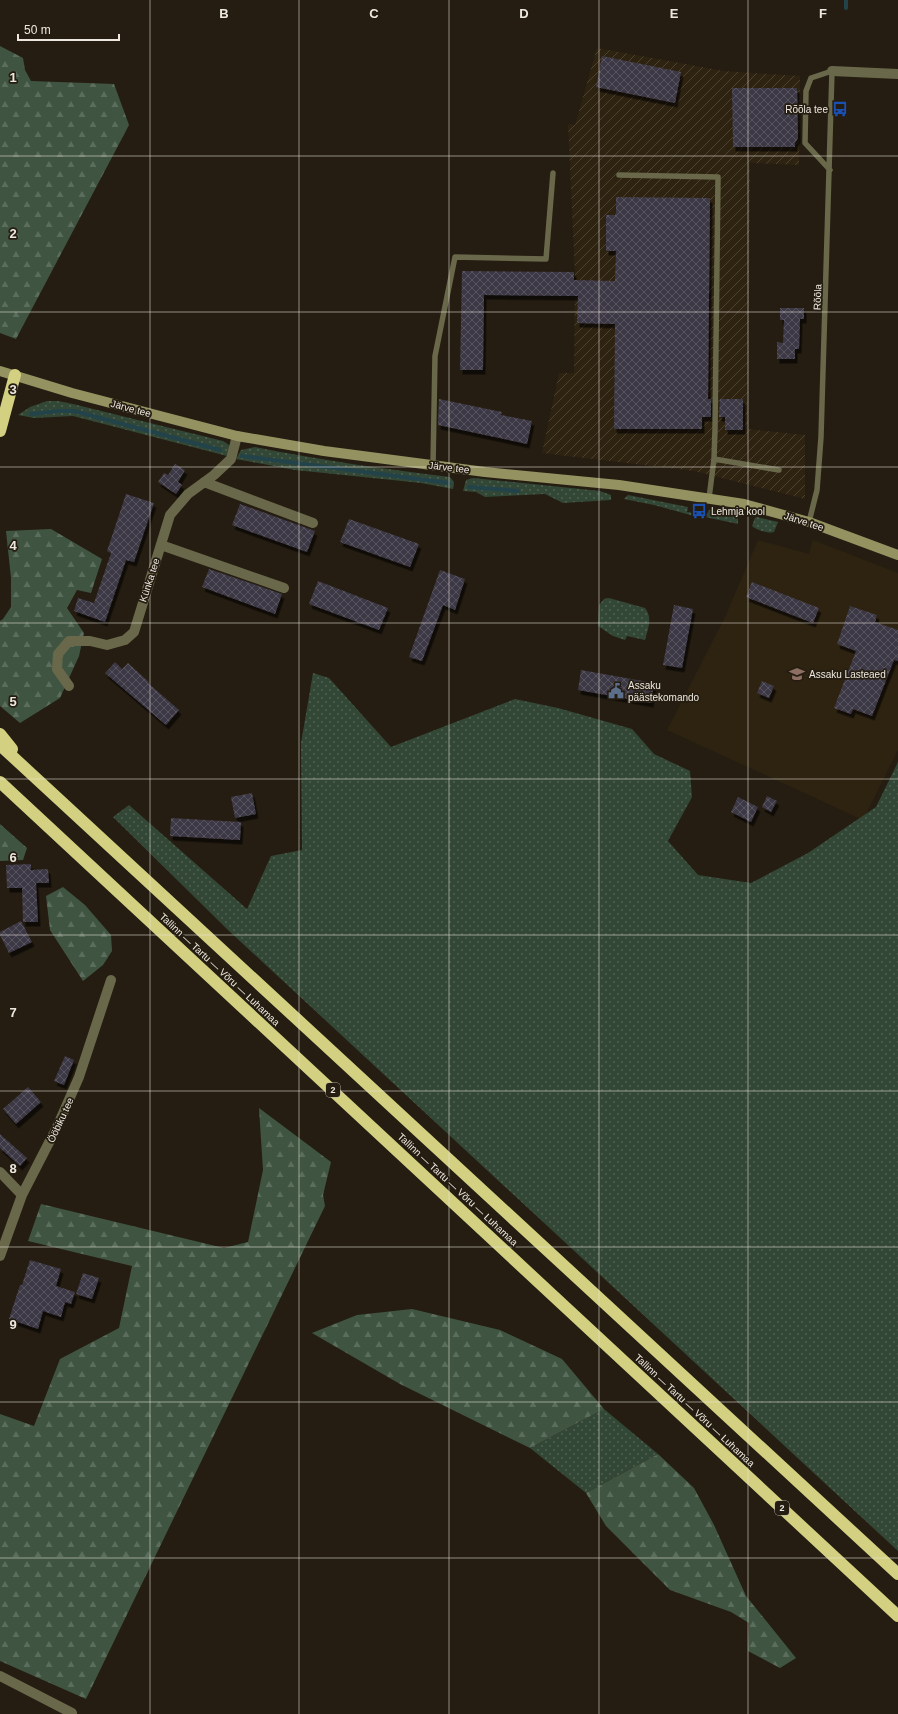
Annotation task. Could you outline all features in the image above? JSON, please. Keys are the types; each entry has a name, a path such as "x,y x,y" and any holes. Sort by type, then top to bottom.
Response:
{"highway":[{"path":"0,431 14,375"},
{"path":"0,734 36,778"},
{"name":"Tallinn — Tartu — Võru — Luhamaa","path":"0,745 898,1574"},
{"name":"Tallinn — Tartu — Võru — Luhamaa","path":"0,782 898,1616"}],"street":[{"path":"832,71 898,74"},
{"name":"Järve tee","path":"0,371 72,393 237,436 324,451 485,472 619,485 749,505 809,522 898,555"},
{"name":"Künka tee","path":"69,686 57,669 58,654 69,641 90,641 107,646 125,640 134,632 170,515 188,494 231,459 237,436"},
{"path":"204,482 313,523"},
{"path":"160,546 284,588"},
{"name":"Ööbiku tee","path":"0,1256 22,1195 58,1127 78,1078 111,980"},
{"path":"0,1172 22,1195"},
{"path":"0,1676 72,1713"}],"lane":[{"name":"Rõõla","path":"809,522 817,490 822,437 832,71"},
{"path":"830,170 805,143 806,91 811,78 832,71"},
{"path":"433,465 435,356 455,257 546,260 553,173"},
{"path":"619,175 718,177 714,459 709,498"},
{"path":"714,459 779,470"}],"shaded area":[{"path":"597,48 724,71 800,76 799,165 750,163 748,429 805,435 805,499 694,471 542,453 559,373 574,373 575,275 568,124 575,125"},
{"name":"Assaku Lasteaed","path":"758,540 809,554 813,540 898,573 898,750 863,820 667,730 725,617"}],"green space":[{"path":"0,46 23,58 25,70 31,81 114,84 129,125 16,339 0,333"},
{"path":"47,401 58,401 73,404 223,441 229,445 230,448 227,456 73,416 34,418 18,415 30,407"},
{"path":"255,447 352,464 450,477 454,482 453,489 421,483 295,470 236,459 241,450"},
{"path":"473,478 600,491 611,495 611,500 563,503 545,494 485,497 476,492 463,491 466,480"},
{"path":"628,495 688,507 687,512 695,513 694,516 654,505 624,499"},
{"path":"709,510 735,513 738,518 738,524 705,517"},
{"path":"757,517 778,522 774,532 763,531 752,526 755,518"},
{"path":"51,529 102,559 91,593 77,590 67,608 84,633 79,656 60,698 20,723 0,706 0,621 11,607 11,578 6,531"},
{"path":"609,598 645,608 649,619 645,640 627,636 625,640 613,636 598,626 599,605 604,599"},
{"path":"313,673 329,678 391,747 515,699 558,708 632,729 654,754 690,771 692,797 668,841 698,875 751,883 808,853 876,807 898,762 898,1551 228,930 113,817 129,805 247,909 271,856 302,850 301,743"},
{"path":"0,824 27,848 23,860 0,861"},
{"path":"63,887 85,905 111,935 112,951 103,965 83,981 50,930 46,896"},
{"path":"259,1108 331,1162 323,1195 325,1206 86,1699 0,1661 0,1414 34,1426 60,1359 119,1328 132,1266 28,1241 41,1204 224,1248 248,1242 263,1170"},
{"path":"412,1309 500,1330 562,1359 604,1409 530,1448 400,1384 312,1333 357,1315"},
{"path":"604,1409 658,1454 586,1493 530,1448"},
{"path":"658,1454 694,1488 714,1525 746,1596 796,1658 780,1668 748,1651 749,1623 731,1612 670,1590 606,1526 586,1493"}],"building":[{"path":"602,56 681,72 675,103 596,87"},
{"path":"732,88 797,88 798,138 795,143 795,147 733,147"},
{"path":"616,197 710,198 708,399 711,399 711,417 702,417 702,429 614,429 615,324 577,323 578,296 484,295 483,370 460,370 462,271 574,272 574,280 615,281 616,251 606,251 606,215 616,215"},
{"path":"780,308 804,308 804,319 800,319 799,349 795,349 795,359 777,359 777,342 783,343 784,320 780,320"},
{"path":"439,399 502,412 501,415 532,421 527,444 438,425"},
{"path":"720,399 743,399 743,430 725,430 725,417 719,417"},
{"path":"175,464 185,470 178,482 182,485 176,494 158,482 164,473 168,475"},
{"path":"126,494 154,503 134,562 126,560 105,622 74,611 78,598 94,603 111,553 107,551"},
{"path":"240,504 315,531 307,552 232,525"},
{"path":"349,519 419,544 410,567 340,542"},
{"path":"209,569 282,594 275,614 202,587"},
{"path":"440,570 465,579 455,610 443,605 422,661 409,657"},
{"path":"318,581 388,608 379,630 309,604"},
{"path":"752,582 819,608 813,623 746,597"},
{"path":"674,605 693,609 682,668 663,665"},
{"path":"850,606 877,615 875,622 898,630 898,661 894,660 872,716 853,709 851,714 834,708 856,651 837,644"},
{"path":"115,662 122,669 128,663 179,710 166,725 105,673"},
{"path":"581,670 654,683 651,703 578,690"},
{"path":"762,681 774,686 769,698 757,693"},
{"path":"252,793 256,814 235,818 231,797"},
{"path":"767,796 777,801 771,812 762,807"},
{"path":"738,797 758,807 751,822 731,812"},
{"path":"171,818 241,822 240,840 170,836"},
{"path":"31,864 31,870 48,869 49,883 36,883 38,922 23,922 22,888 7,888 6,865"},
{"path":"21,921 32,942 9,953 0,932"},
{"path":"65,1056 74,1060 64,1085 54,1081"},
{"path":"28,1087 41,1102 16,1124 3,1109"},
{"path":"0,1134 27,1158 20,1166 0,1148"},
{"path":"30,1260 61,1269 56,1286 75,1292 71,1304 65,1302 61,1317 43,1311 38,1329 9,1319"},
{"path":"83,1273 99,1278 92,1299 76,1294"}],"waterway":[{"path":"846,0 846,8"},
{"path":"31,414 74,411 220,450"},
{"path":"242,456 449,483"},
{"path":"469,487 518,491"}],"place":[{"name":"Rõõla tee","path":"840,109"},
{"name":"Lehmja kool","path":"699,511"},
{"name":"Assaku Lasteaed","path":"797,674"},
{"name":"Assaku päästekomando","path":"616,691"}]}
